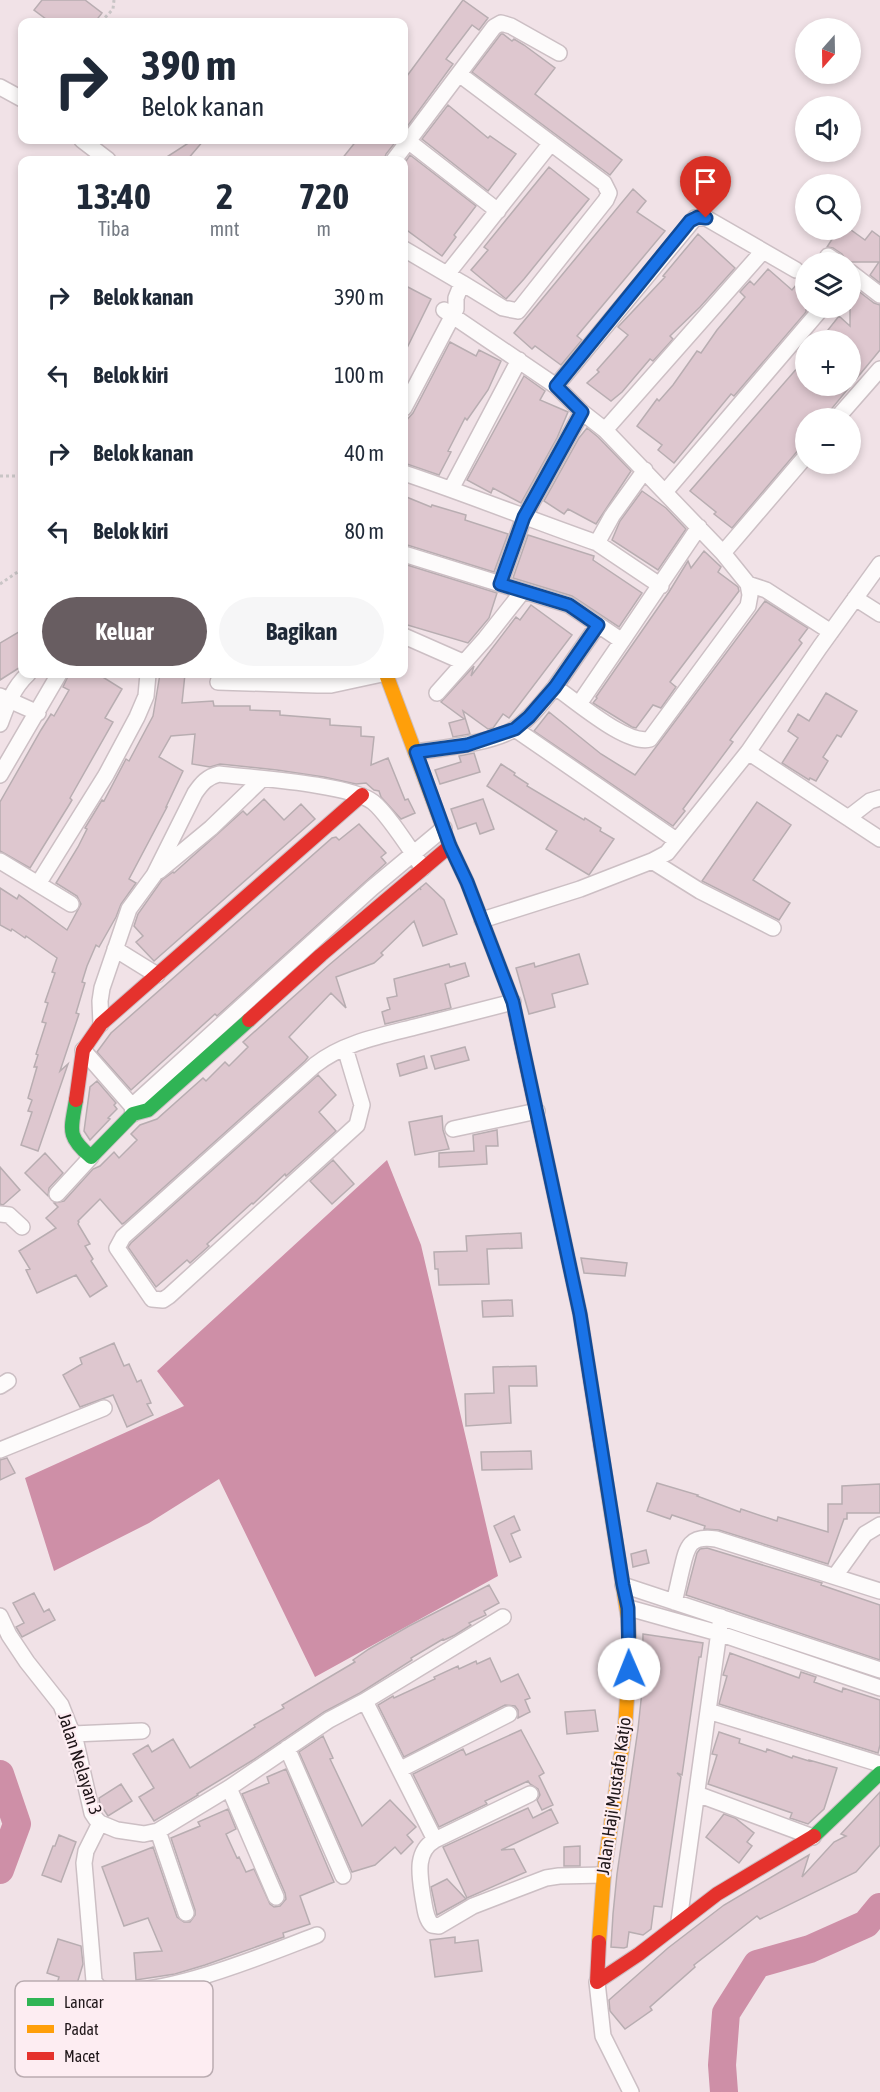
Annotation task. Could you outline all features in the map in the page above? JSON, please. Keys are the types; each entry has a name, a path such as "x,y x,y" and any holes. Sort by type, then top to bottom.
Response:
{"street":[{"path":"498,211 408,141 494,27 501,24 511,26 559,53"},
{"path":"408,251 448,273 502,308 518,311 606,200 609,190 604,183 459,74"},
{"path":"0,87 18,97"},
{"path":"448,273 551,143"},
{"path":"87,144 103,156"},
{"path":"556,386 692,219 706,218 795,269"},
{"path":"605,429 763,252"},
{"path":"861,281 880,295"},
{"path":"408,400 449,313 447,304 456,298 462,283"},
{"path":"449,313 556,386 582,412 605,429 723,553 748,584 750,595 748,606 650,739 644,740 628,736 555,687"},
{"path":"408,380 449,313"},
{"path":"665,492 813,318"},
{"path":"451,489 519,360"},
{"path":"846,408 880,369"},
{"path":"500,584 524,517 582,412"},
{"path":"723,553 795,469"},
{"path":"597,543 612,516 645,470"},
{"path":"408,474 597,543 661,586"},
{"path":"579,704 699,527"},
{"path":"408,555 569,605 622,641"},
{"path":"482,920 580,889 667,853 748,752 880,564"},
{"path":"748,584 766,590 831,632"},
{"path":"437,693 485,639 523,591"},
{"path":"855,598 880,615"},
{"path":"416,752 467,745 515,729 529,717 555,687 598,625"},
{"path":"408,638 463,662"},
{"path":"0,723 4,698 24,678"},
{"path":"0,775 57,678"},
{"path":"38,884 106,775 142,706 145,678"},
{"path":"218,682 244,678 331,679"},
{"name":"Jalan Haji Mustafa Katjo","path":"388,678 450,846 482,920 513,1002 580,1314 628,1608 629,1669 625,1729 603,1875 597,1982 603,2036 631,2092"},
{"path":"4,698 38,713"},
{"path":"515,729 676,840"},
{"path":"748,752 880,839"},
{"path":"101,1024 102,988 129,909 154,875 187,807 202,782 210,777 219,774 262,779 350,791 362,795 382,811 423,868"},
{"path":"154,875 211,828 262,779"},
{"path":"91,1157 72,1137 71,1125 83,1050 101,1024 362,795"},
{"path":"848,818 870,801 880,798"},
{"path":"57,1194 133,1110 363,896 444,828"},
{"path":"133,1110 148,1110 321,955 450,846"},
{"path":"0,861 71,904"},
{"path":"652,861 700,891 773,928"},
{"path":"115,949 157,975"},
{"path":"345,1048 362,1105 357,1125 169,1296 163,1300 152,1299 117,1248 123,1237 315,1065 345,1048 376,1037 513,1002"},
{"path":"83,1050 133,1110"},
{"path":"453,1129 537,1111"},
{"path":"0,1214 9,1215 22,1227"},
{"path":"0,1450 104,1407"},
{"path":"835,1576 865,1534 880,1525"},
{"path":"674,1602 686,1549 697,1539 704,1537 880,1591"},
{"path":"623,1585 880,1670"},
{"path":"628,1608 718,1633 880,1688"},
{"name":"Jalan Nelayan 3","path":"0,1616 9,1635 27,1662 61,1706 73,1734 92,1813 99,1823"},
{"path":"94,1981 84,1863 86,1851 99,1823 117,1830 144,1834 158,1831 229,1788 329,1720 365,1701 503,1617"},
{"path":"679,1921 721,1617"},
{"path":"365,1701 435,1840"},
{"path":"708,1711 880,1764"},
{"path":"401,1769 509,1714"},
{"path":"73,1734 142,1731"},
{"path":"288,1748 343,1876"},
{"path":"597,1982 639,1954 717,1894 813,1837 880,1773"},
{"path":"229,1788 276,1897"},
{"path":"530,1794 428,1844 424,1850 419,1874 427,1919 436,1926 473,1906 546,1878 603,1875"},
{"path":"697,1794 813,1837"},
{"path":"158,1831 186,1913"},
{"path":"184,1981 239,1964 317,1935"}],"path":[{"path":"104,18 112,9 114,0"},
{"path":"0,476 18,476"},
{"path":"0,584 18,572"}],"shaded area":[{"path":"387,1160 421,1245 498,1576 315,1677 219,1479 149,1523 54,1571 25,1478 184,1406 157,1371"}],"building":[{"path":"42,0 85,0 102,13 98,18 45,18 34,10"},
{"path":"463,0 488,18 479,30 472,25 446,59 453,64 408,126 408,75"},
{"path":"501,34 524,45 555,68 535,94 622,160 610,175 472,72"},
{"path":"448,105 488,138 490,136 516,154 488,191 422,139"},
{"path":"187,144 201,144 190,156 168,156"},
{"path":"354,144 394,144 385,156 344,156"},
{"path":"410,155 476,206 454,235 456,237 442,256 408,231 408,158"},
{"path":"549,167 589,199 506,299 471,270 488,250 484,247"},
{"path":"633,189 646,201 637,212 665,231 577,336 582,340 561,365 535,346 532,349 514,333"},
{"path":"872,231 880,237 880,283 870,275 879,262 861,262 861,252 839,252 827,247 832,240 861,240 861,237 865,240"},
{"path":"698,234 735,268 670,336 673,339 653,361 650,359 622,392 611,401 587,383 599,372 597,370 628,335 618,327 665,277 663,276"},
{"path":"768,269 792,290 795,286 795,318 801,318 734,396 731,394 674,463 658,450 662,445 637,426 657,399 659,401 673,385 697,351 701,353 745,297 740,292 750,281 754,285"},
{"path":"408,287 431,299 408,346"},
{"path":"861,293 880,305 880,350 861,373 861,330 828,330 837,318 841,318 850,326 850,318 861,318"},
{"path":"450,342 476,356 479,350 501,361 488,390 467,420 465,418 439,475 408,464 408,419"},
{"path":"795,371 795,396 842,396 832,408 795,408 795,454 732,528 690,491"},
{"path":"524,376 545,391 540,400 568,412 557,438 521,503 493,488 491,493 467,480"},
{"path":"587,428 631,471 596,524 568,509 564,514 544,501 579,438"},
{"path":"642,491 666,508 686,529 658,570 612,540 620,521"},
{"path":"408,498 431,507 432,505 466,515 465,520 508,534 494,572 408,545"},
{"path":"528,535 594,556 593,560 642,593 619,627 572,596 513,578"},
{"path":"704,551 721,567 718,572 738,587 739,591 670,682 676,687 661,708 653,705 636,728 632,727 593,703 688,561 691,568"},
{"path":"408,565 497,593 489,618 468,643 408,625"},
{"path":"765,601 808,628 799,640 802,643 730,740 733,742 673,826 534,731 549,712 601,754 635,775"},
{"path":"531,605 572,635 509,718 503,714 493,728 488,729 463,711 470,734 453,737 449,723 464,719 441,702 474,666 471,676 516,617 520,620"},
{"path":"18,632 18,669 0,680 0,643"},
{"path":"67,678 104,678 122,689 105,718 113,722 70,798 72,800 30,868 0,851 0,802 41,730 51,714 54,716 69,690 63,687"},
{"path":"159,678 185,678 182,703 213,701 214,706 250,706 250,710 280,711 280,715 330,719 330,725 361,727 361,736 374,737 371,765 388,758 405,800 408,799 415,813 401,819 381,797 379,791 366,783 356,784 277,770 220,764 210,767 192,764 195,734 171,736 159,757 183,771 129,879 136,883 121,904 99,947 96,945 87,966 82,982 85,983 76,1013 79,1014 60,1071 68,1064 38,1151 21,1145 32,1112 28,1111 32,1100 28,1098 37,1067 34,1067 38,1055 36,1054 46,1023 42,1022 48,1003 45,1002 55,973 52,972 57,958 26,936 25,938 12,929 11,931 0,925 0,888 17,899 19,895 67,930 81,904 77,896 56,883 78,847 87,829 85,828 102,800 104,801 126,759 129,761 153,716"},
{"path":"826,693 857,711 841,737 837,735 823,757 828,761 816,781 810,778 809,780 782,763 798,738 788,731 798,714 809,721"},
{"path":"474,753 480,772 440,784 435,770 461,762 459,756"},
{"path":"501,764 528,784 527,786 584,820 585,818 614,839 589,875 546,849 557,831 487,786"},
{"path":"264,799 284,820 301,804 315,819 154,961 136,942 143,936 134,926 138,914 162,880 174,873 243,811 247,815"},
{"path":"483,799 494,829 480,834 476,823 458,829 451,809"},
{"path":"757,802 791,825 753,880 790,903 779,920 702,881"},
{"path":"359,824 386,853 381,857 386,863 217,1016 215,1014 131,1090 97,1052 111,1033 332,838 336,837 339,840"},
{"path":"426,883 444,900 457,934 423,946 414,921 381,953 383,955 374,963 336,977 346,1008 331,993 289,1037 308,1057 305,1061 124,1223 122,1224 100,1199 78,1221 90,1244 85,1246 93,1259 91,1261 107,1286 90,1297 76,1275 37,1293 26,1270 30,1269 19,1251 56,1228 46,1218 58,1207 54,1203 64,1201 93,1169 100,1166 114,1152 119,1158 137,1140 131,1134 140,1125 157,1119 203,1078 206,1081 225,1062 229,1066 248,1047 243,1042"},
{"path":"579,954 588,984 552,994 555,1007 529,1014 516,968 534,963 535,967"},
{"path":"465,963 469,976 445,984 451,1008 385,1024 382,1012 390,1009 387,998 397,996 394,979 449,964 450,967"},
{"path":"465,1047 469,1060 435,1069 431,1056"},
{"path":"424,1056 427,1068 400,1076 397,1064"},
{"path":"318,1075 336,1095 319,1112 336,1131 252,1203 207,1244 209,1246 190,1263 187,1260 156,1287 128,1247 131,1243"},
{"path":"97,1081 116,1103 114,1105 117,1109 90,1140 84,1131 90,1087"},
{"path":"442,1116 443,1130 449,1149 415,1155 409,1122"},
{"path":"497,1130 498,1146 486,1146 487,1164 439,1167 439,1153 474,1151 473,1135"},
{"path":"45,1153 63,1173 49,1188 48,1196 25,1173"},
{"path":"333,1160 354,1184 332,1204 310,1181"},
{"path":"0,1167 20,1190 3,1205 0,1204"},
{"path":"521,1233 522,1248 487,1249 489,1284 439,1285 434,1252 467,1251 466,1236"},
{"path":"581,1258 627,1263 625,1276 584,1273"},
{"path":"512,1300 513,1316 483,1317 482,1301"},
{"path":"114,1343 124,1366 129,1364 137,1382 141,1380 151,1403 147,1404 153,1415 127,1427 113,1395 80,1407 63,1375 82,1364 80,1358"},
{"path":"536,1366 537,1386 509,1386 511,1423 466,1426 465,1394 494,1393 493,1367"},
{"path":"531,1451 532,1469 482,1470 481,1452"},
{"path":"7,1458 15,1473 0,1480 0,1460"},
{"path":"657,1483 698,1495 740,1512 741,1509 777,1521 778,1517 828,1532 828,1504 842,1504 842,1486 880,1484 880,1513 847,1513 847,1519 844,1519 828,1564 719,1530 704,1529 705,1526 672,1515 670,1519 647,1511"},
{"path":"514,1516 520,1530 511,1534 521,1557 510,1562 494,1526"},
{"path":"707,1548 822,1583 821,1585 880,1605 880,1660 686,1595 697,1553 700,1549"},
{"path":"646,1550 649,1563 633,1567 631,1554"},
{"path":"489,1585 499,1603 484,1611 486,1615 469,1623 471,1625 455,1635 443,1639 411,1658 412,1660 360,1693 324,1712 253,1760 154,1821 139,1797 154,1788 133,1754 148,1745 152,1752 173,1739 190,1768 255,1727 254,1725 284,1708 282,1705 355,1662 353,1660 369,1649"},
{"path":"34,1593 44,1612 49,1609 55,1620 22,1637 16,1627 24,1623 13,1603"},
{"path":"643,1634 703,1643 682,1775 677,1773 681,1777 662,1907 654,1906 651,1929 643,1935 629,1932 627,1947 611,1947 617,1874 642,1691"},
{"path":"730,1653 799,1678 801,1672 816,1677 814,1682 842,1692 843,1688 880,1700 878,1753 719,1704 727,1676 723,1675"},
{"path":"490,1658 501,1682 518,1674 530,1698 525,1700 530,1712 518,1718 518,1710 515,1706 505,1705 404,1757 378,1705 458,1666 459,1669 476,1661 477,1664"},
{"path":"595,1710 598,1731 567,1734 565,1712"},
{"path":"521,1730 544,1773 539,1776 553,1805 542,1810 537,1800 540,1795 538,1789 528,1781 485,1801 487,1804 439,1827 413,1774 463,1749 466,1755"},
{"path":"719,1732 740,1739 739,1743 766,1752 767,1749 792,1758 793,1756 837,1768 824,1809 808,1824 790,1818 792,1813 708,1784 717,1755 712,1754"},
{"path":"323,1736 333,1758 330,1759 362,1826 390,1800 416,1827 407,1835 413,1842 401,1854 395,1847 375,1865 352,1872 299,1752"},
{"path":"286,1769 334,1882 300,1896 310,1924 283,1933 284,1937 205,1965 175,1974 136,1980 134,1953 162,1951 148,1918 124,1926 102,1867 153,1847 177,1917 184,1922 190,1922 195,1915 195,1910 171,1838 200,1826 198,1822 228,1809 236,1829 226,1834 237,1858 239,1857 246,1872 254,1869 270,1904 274,1907 280,1906 286,1899 285,1893 242,1794 269,1783 267,1777"},
{"path":"121,1784 132,1801 108,1816 99,1798"},
{"path":"880,1792 880,1845 856,1872 760,1919 757,1916 694,1965 695,1967 650,2007 652,2010 625,2029 610,2011 609,2000 668,1948 724,1905 809,1855 802,1877 834,1842 846,1836 841,1834"},
{"path":"528,1808 533,1818 551,1809 558,1823 501,1850 514,1849 526,1872 467,1898 443,1847"},
{"path":"724,1814 735,1818 754,1833 747,1842 752,1846 739,1863 706,1837"},
{"path":"59,1835 76,1842 61,1882 42,1875"},
{"path":"580,1846 580,1866 564,1866 564,1847"},
{"path":"447,1879 466,1899 437,1915 431,1887"},
{"path":"455,1937 455,1943 478,1940 482,1971 435,1977 430,1940"},
{"path":"58,1939 81,1946 83,1964 78,1981 58,1981 59,1977 47,1973"}],"waterway":[{"path":"0,1774 17,1824 0,1870"},
{"path":"724,2092 722,2065 726,2013 757,1964 810,1949 866,1924 880,1907"}],"traffic: fast":[{"path":"76,1100 72,1132 77,1143 91,1157 133,1114 148,1110 249,1020"},
{"path":"814,1836 880,1773"}],"traffic: slow":[{"path":"387,678 515,1012"},
{"path":"599,1942 604,1872 625,1728 630,1653 628,1618 601,1448"}],"traffic: jam":[{"path":"76,1100 83,1050 101,1024 362,795"},
{"path":"249,1020 321,955 450,846"},
{"path":"515,1012 580,1314 601,1448"},
{"path":"599,1942 597,1982 639,1954 717,1894 814,1836"}],"route":[{"path":"629,1669 628,1608 580,1314 513,1002 467,882 450,846 416,752 467,745 515,729 529,717 555,687 598,625 569,605 500,584 524,517 582,412 556,386 690,221 698,217 706,218"}]}
